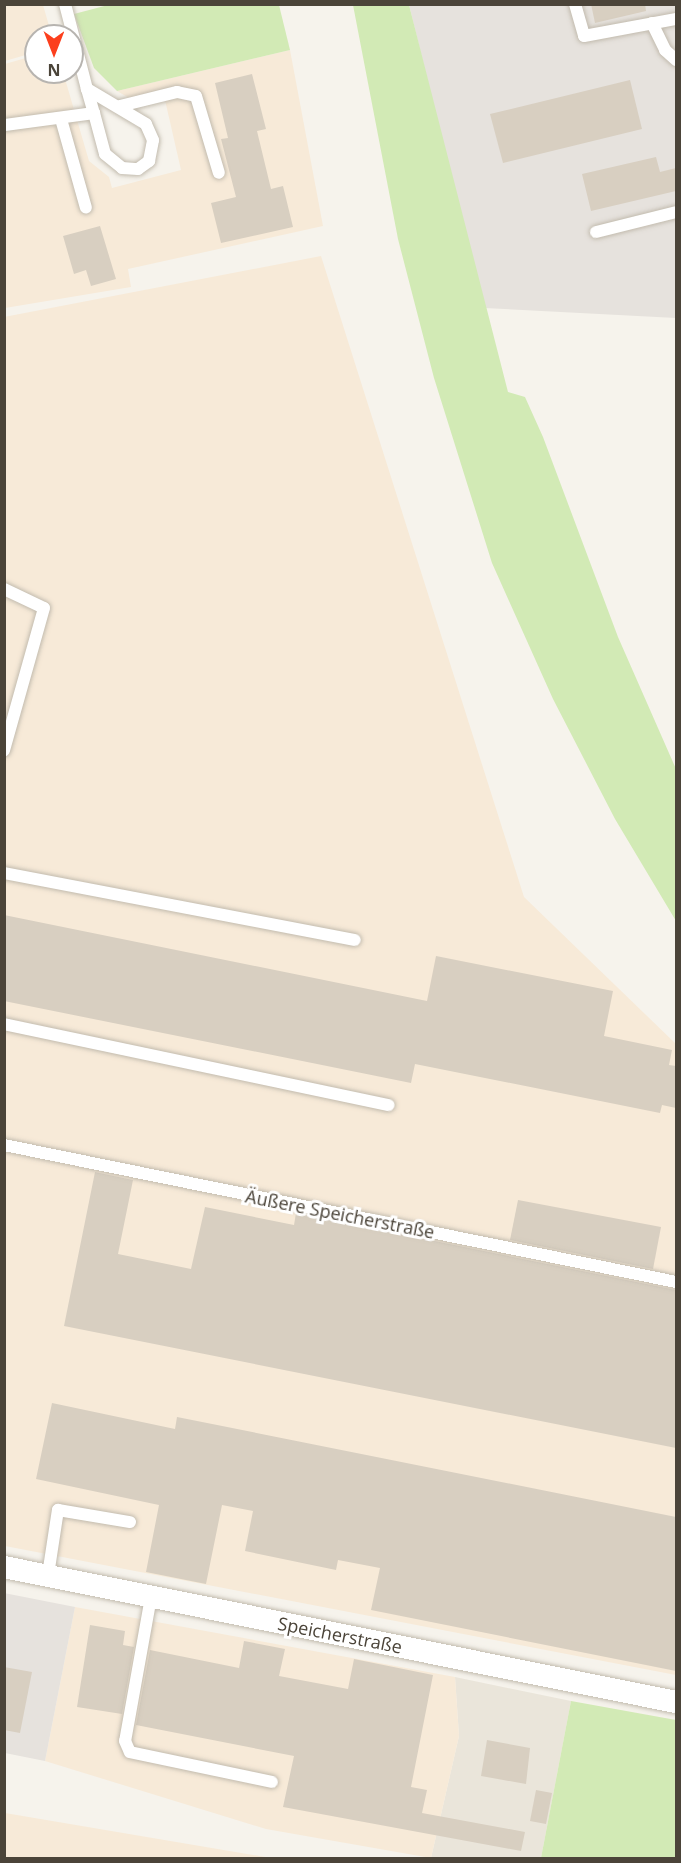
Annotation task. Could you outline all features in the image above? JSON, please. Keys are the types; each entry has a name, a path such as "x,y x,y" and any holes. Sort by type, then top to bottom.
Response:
{"street":[{"name":"Speicherstraße","path":"4,1567 676,1702"}],"lane":[{"path":"65,4 87,89 105,154 122,168 138,169 149,161 153,141 146,124 120,106 87,89"},
{"path":"575,4 584,36 676,19"},
{"path":"652,23 665,50 676,60"},
{"path":"120,106 177,92 196,96 219,173"},
{"path":"5,125 94,113"},
{"path":"61,119 86,208"},
{"path":"596,232 676,212"},
{"path":"4,589 44,608 4,750"},
{"path":"4,873 355,940"},
{"path":"4,1024 389,1106"},
{"name":"Äußere Speicherstraße","path":"4,1145 676,1282"},
{"path":"48,1575 58,1510 130,1522"},
{"path":"151,1597 125,1741 130,1752 272,1782"}],"shaded area":[{"path":"5,5 43,5 49,24 24,24 24,55 5,61"},
{"path":"409,5 676,5 676,318 484,308"},
{"path":"290,50 323,226 128,269 131,287 5,308 5,64 24,58 24,84 67,84 89,161 109,177 112,188 181,170 165,100 143,106 117,91"},
{"path":"321,256 524,897 676,1044 676,1675 5,1546 4,317"},
{"path":"4,1593 75,1607 45,1761 5,1753"},
{"path":"75,1607 455,1677 459,1736 431,1858 266,1829 45,1761"},
{"path":"455,1677 571,1701 541,1858 431,1858 459,1736"},
{"path":"5,1813 271,1858 5,1858"}],"green space":[{"path":"112,4 279,5 290,50 117,91 94,68 84,41 84,24 78,24 74,14"},
{"path":"353,5 409,5 508,392 525,397 543,437 618,637 676,769 676,921 615,819 553,699 492,563 434,378 398,239"},
{"path":"571,1701 676,1720 676,1858 541,1858"}],"building":[{"path":"591,4 645,4 646,11 595,23"},
{"path":"252,74 266,129 257,131 271,189 283,186 293,227 221,243 211,203 236,197 221,139 228,138 215,83"},
{"path":"630,80 642,129 503,163 490,114"},
{"path":"656,157 660,172 676,168 676,191 591,211 582,174"},
{"path":"100,226 116,279 91,286 86,270 74,274 63,236"},
{"path":"4,915 427,1001 436,956 613,991 604,1036 672,1050 669,1065 676,1066 676,1108 662,1105 660,1113 415,1064 411,1083 4,1001"},
{"path":"95,1172 133,1180 118,1254 191,1269 205,1207 294,1225 296,1213 676,1290 676,1448 64,1326"},
{"path":"518,1200 661,1227 653,1269 510,1240"},
{"path":"52,1403 175,1429 177,1417 676,1517 676,1671 371,1610 380,1568 338,1560 336,1570 245,1551 253,1511 222,1505 206,1584 146,1572 159,1505 36,1479"},
{"path":"90,1625 125,1631 123,1645 134,1647 122,1714 77,1707"},
{"path":"244,1641 285,1649 279,1676 348,1689 354,1659 433,1675 411,1787 427,1790 422,1813 525,1832 521,1851 283,1807 294,1756 136,1725 150,1650 239,1668"},
{"path":"4,1667 32,1672 20,1733 4,1730"},
{"path":"487,1740 530,1748 526,1784 481,1776"},
{"path":"536,1790 552,1793 546,1824 530,1821"}]}
